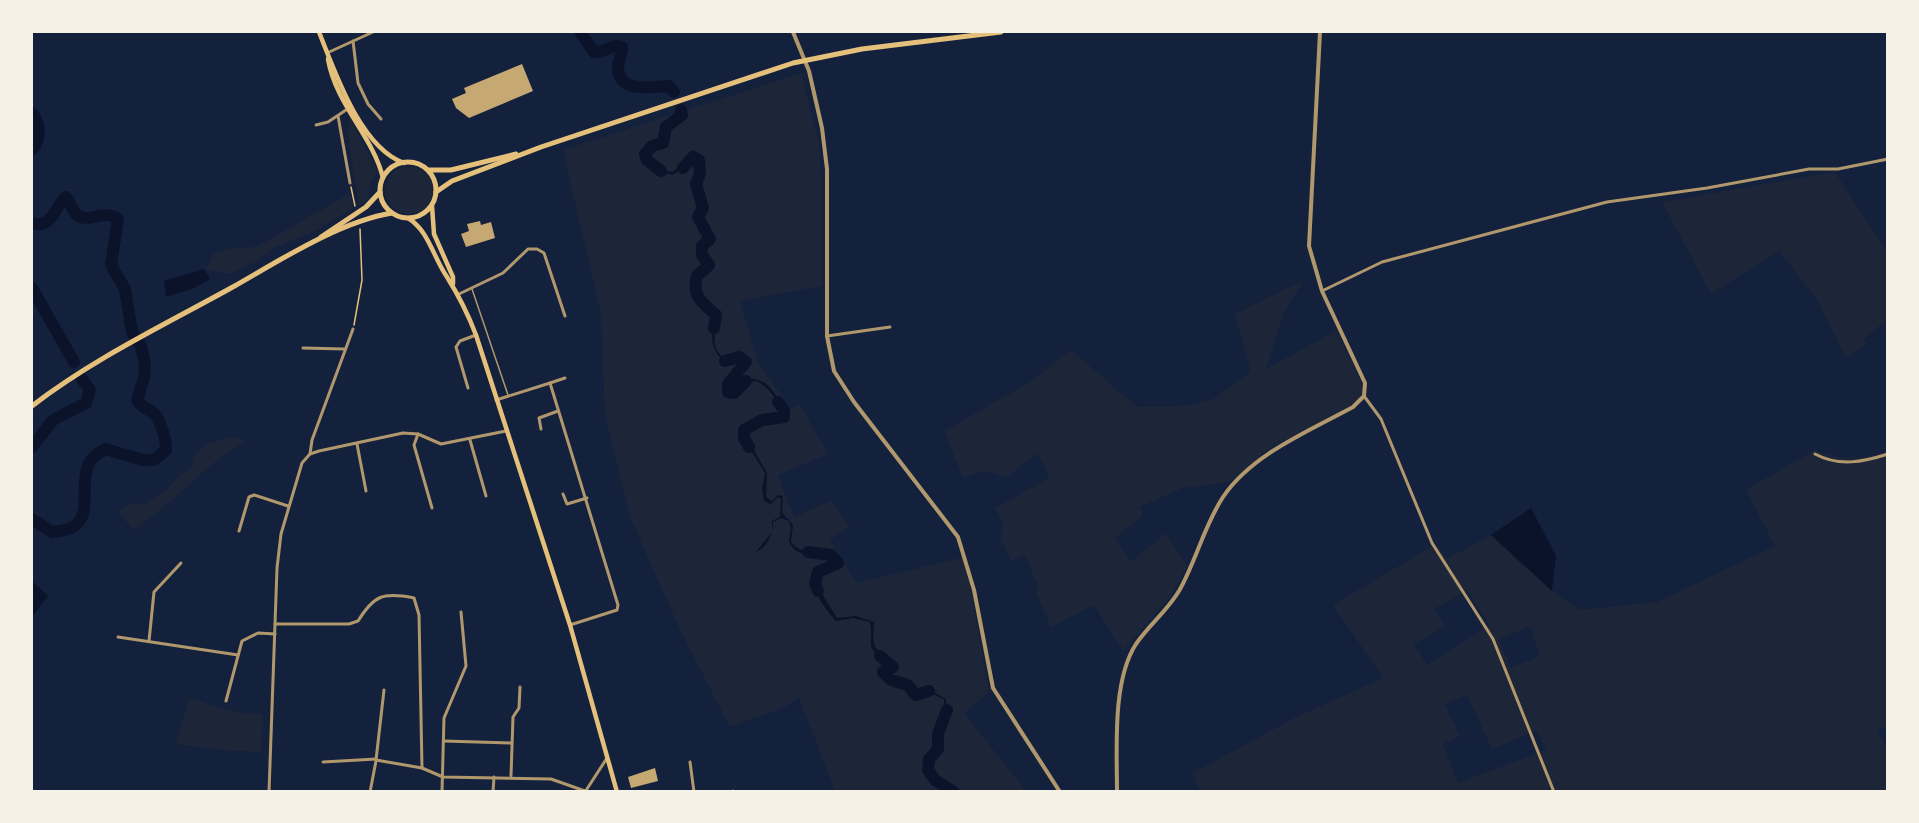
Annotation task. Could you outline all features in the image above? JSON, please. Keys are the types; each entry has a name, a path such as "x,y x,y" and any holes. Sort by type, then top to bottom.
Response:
{"main road":[{"path":"319,32 355,113 386,153 404,163 417,164 428,170 435,180 436,192 432,206 434,234 453,277 453,284"},
{"path":"436,192 452,181 541,147 794,63 872,48 1001,32"},
{"path":"327,53 346,110 371,151 383,178 381,191 385,205 392,213"},
{"path":"346,110 355,113"},
{"path":"428,170 451,170 541,147"},
{"path":"383,178 392,168 404,163"},
{"path":"32,406 82,371 304,247 366,207 381,191"},
{"path":"408,218 422,215 432,206"},
{"path":"304,247 370,218 392,213 408,218 421,229 459,294 476,336 570,625 618,792"}],"street":[{"path":"327,53 373,32"},
{"path":"793,32 809,71 824,145 827,336 830,356 841,384 958,537 974,590 993,688 1060,792"},
{"path":"1117,792 1121,696 1126,668 1135,646 1170,606 1224,496 1240,477 1271,453 1353,407 1364,396 1365,383 1322,291 1309,246 1320,32"},
{"path":"353,41 358,83 368,104 381,119"},
{"path":"316,125 346,110"},
{"path":"338,116 350,183"},
{"path":"1322,291 1382,262 1607,202 1707,188 1809,169 1838,169 1887,159"},
{"path":"459,294 503,273 528,249 537,249 544,253 565,316"},
{"path":"827,336 890,327"},
{"path":"269,792 277,568 281,534 302,463 310,454 312,440 353,328"},
{"path":"468,388 456,347 460,341 476,336"},
{"path":"303,348 344,349"},
{"path":"496,400 565,378"},
{"path":"550,383 587,498 618,606 617,610 570,625"},
{"path":"1364,396 1381,419 1432,543 1493,639 1554,792"},
{"path":"542,429 539,418 558,411"},
{"path":"310,454 403,433 418,434 441,444 470,440 506,430"},
{"path":"418,434 414,445 432,508"},
{"path":"470,440 486,496"},
{"path":"357,444 366,491"},
{"path":"1815,454 1833,462 1846,462 1887,454"},
{"path":"563,494 567,504 587,498"},
{"path":"239,531 247,501 254,495 288,506"},
{"path":"149,641 154,592 181,563"},
{"path":"275,624 349,624 358,621 369,604 381,596 414,598 419,615 422,768"},
{"path":"442,792 444,718 466,666 461,612"},
{"path":"226,701 243,641 258,633 275,634"},
{"path":"118,637 238,655"},
{"path":"511,776 513,717 519,708 520,687"},
{"path":"370,792 384,690"},
{"path":"444,741 511,743"},
{"path":"323,762 376,759 422,768 443,777 511,776 551,779 585,791 608,757"},
{"path":"690,762 694,792"},
{"path":"493,792 494,777"}],"lane":[{"path":"472,288 509,396"}],"path":[{"path":"350,183 355,207"},
{"path":"353,328 362,280 360,228"}],"shaded area":[{"path":"801,73 819,143 822,204 821,286 740,301 758,362 791,409 800,405 828,454 778,475 794,517 831,501 850,527 830,540 856,583 965,557 989,692 964,713 1026,791 835,791 799,697 785,707 730,727 681,632 630,517 605,415 601,314 563,150"},
{"path":"32,106 42,117 45,132 42,146 32,157"},
{"path":"349,116 377,170 369,187 369,199 359,206 348,136"},
{"path":"696,156 701,158 701,171 696,180 701,201 693,179 699,169 698,158 693,158"},
{"path":"693,158 682,170 672,175 657,171 647,162 649,160 662,170 672,172"},
{"path":"409,166 426,173 433,190 426,207 409,214 392,207 385,190 392,173"},
{"path":"1835,172 1887,252 1887,320 1863,339 1867,344 1846,357 1818,301 1779,251 1711,294 1662,202"},
{"path":"349,194 354,208 309,234 276,247 256,262 229,274 206,269 213,254 233,248 256,247"},
{"path":"702,203 703,208 698,217 706,224 711,239 703,244 703,254 711,264 697,275 696,287 702,301 716,311 714,342 719,354 726,360 740,356 727,364 716,352 712,340 715,313 704,310 692,290 692,275 707,263 699,254 701,242 709,237 697,219"},
{"path":"204,269 210,279 192,289 166,297 164,281"},
{"path":"1304,280 1285,310 1266,369 1336,331 1362,384 1363,393 1356,402 1267,450 1230,482 1182,488 1140,507 1143,516 1115,538 1131,562 1166,533 1187,566 1172,595 1123,651 1094,605 1051,627 1035,590 1039,589 1025,555 1011,561 1001,540 1003,522 995,508 1049,478 1038,453 1005,478 984,472 963,478 944,431 1027,384 1071,350 1137,407 1187,406 1213,399 1251,372 1235,314"},
{"path":"744,355 748,362 731,378 729,391 734,394 746,379 760,380 769,387 785,407 784,417 766,417 745,428 744,433 767,473 766,497 772,501 778,495 783,496 782,513 793,525 791,542 796,547 826,553 805,554 796,551 789,542 791,528 789,521 781,518 773,522 772,531 772,521 780,517 781,499 778,497 771,504 764,501 762,488 765,473 741,434 742,427 767,413 782,414 782,410 774,396 757,381 743,383 733,399 725,396 726,384 730,376 745,360 740,356"},
{"path":"230,437 246,441 216,461 162,509 133,530 118,511 135,502 142,505 167,489 181,474 193,467 192,459 205,445"},
{"path":"1815,450 1843,458 1887,452 1888,726 1878,731 1887,749 1887,791 1200,792 1193,773 1296,717 1383,678 1333,605 1436,544 1447,559 1491,535 1552,591 1580,610 1657,602 1775,546 1746,490","holes":["1467,591 1490,625 1427,665 1414,644 1445,626 1434,609","1530,626 1540,656 1511,668 1499,639","1467,695 1492,749 1537,730 1546,750 1458,783 1443,744 1460,736 1444,704"]},
{"path":"1531,508 1556,556 1552,591 1491,535"},
{"path":"771,533 767,543 756,552"},
{"path":"829,554 839,561 818,571 816,584 837,618 856,616 874,622 874,644 894,666 883,671 905,684 896,684 878,671 889,663 872,648 870,622 853,618 836,621 820,600 812,575 816,568 834,561"},
{"path":"32,583 48,596 32,617"},
{"path":"907,685 917,694 926,689 945,698 949,711 939,731 938,751 929,758 928,768 936,778 958,791 933,779 925,769 928,755 936,748 936,728 945,708 944,699 925,691 917,696"},
{"path":"189,698 231,711 263,715 261,752 176,744"}],"building":[{"path":"522,64 533,91 469,118 456,108 452,99 466,93 464,88"},
{"path":"480,221 481,225 491,222 495,238 466,247 461,234 469,231 467,224"},
{"path":"655,768 658,781 631,788 628,777"}],"waterway":[{"path":"580,32 594,52 615,46 622,47 618,66 619,75 629,85 669,86 674,92"},
{"path":"661,171 647,160 645,154 652,146 663,143 666,127 682,115 681,110"},
{"path":"683,168 693,157 699,160 700,173 696,184 703,208 698,217 710,239 702,246 702,255 709,265 697,276 696,289 699,298 716,315 714,328"},
{"path":"32,223 39,224 48,220 66,197 76,214 81,217 107,215 118,219 111,265 125,289 132,332 141,346 145,365 144,378 137,400 158,420 166,450 154,460 143,460 105,449 89,463 85,476 84,508 77,524 52,532 32,519"},
{"path":"32,288 74,362"},
{"path":"725,361 739,357 746,362 728,384 728,392 734,393 746,381"},
{"path":"32,447 53,420 86,403 90,390 82,379"},
{"path":"749,447 744,438 744,430 762,420 784,417 784,410 778,402"},
{"path":"808,552 831,555 838,563 818,572 815,583 818,591"},
{"path":"880,656 893,667 883,672 891,680 908,685 916,695 929,691"},
{"path":"947,710 938,734 938,749 929,759 928,770 935,780 954,792"}]}
